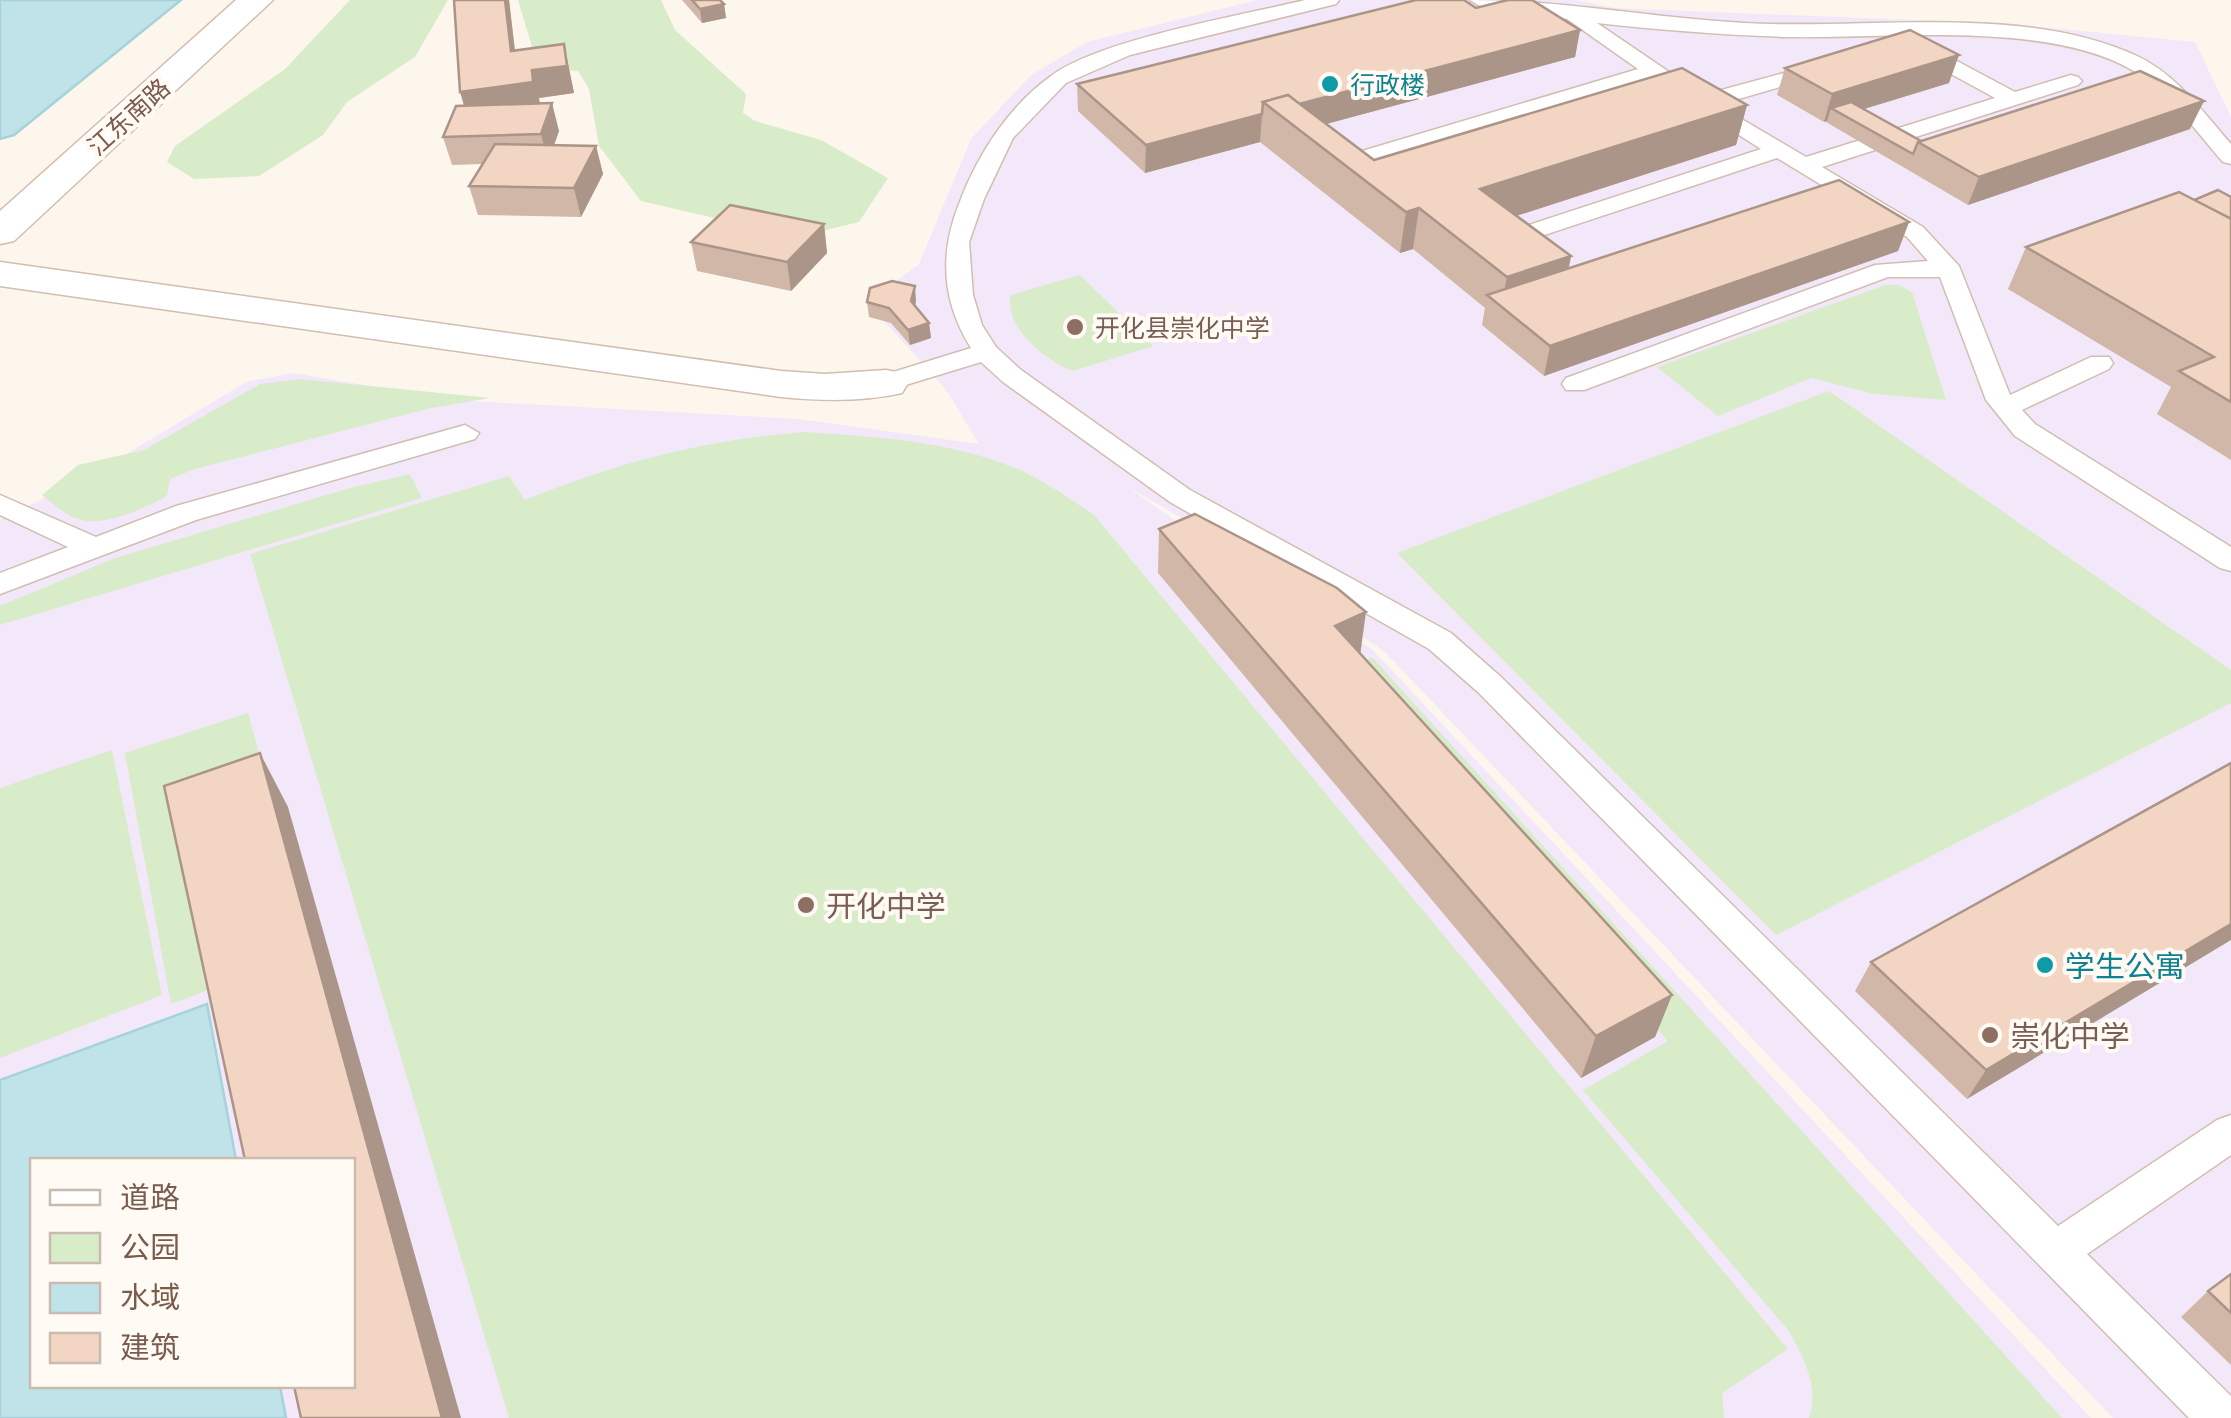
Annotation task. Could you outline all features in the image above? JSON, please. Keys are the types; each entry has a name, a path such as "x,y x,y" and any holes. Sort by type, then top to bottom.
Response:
{"street":[{"name":"江东南路","path":"0,232 256,0"},
{"path":"0,274 781,384 856,388 886,383"}],"lane":[{"path":"1329,0 1123,51 1060,79 1002,135 972,199 957,242 961,294 969,326 986,352 1012,376 1180,496 1440,640 1490,685 2221,1418"},
{"path":"1480,0 1576,17 1906,38 2032,37 2106,51 2150,72 2231,156"},
{"path":"1576,17 1700,103 1915,232 1950,271 1999,400 2025,430 2231,561"},
{"path":"1874,55 1906,38"},
{"path":"1906,38 2011,98"},
{"path":"1700,103 1835,66"},
{"path":"1360,159 1654,71"},
{"path":"1807,164 2071,81"},
{"path":"1504,242 1780,150"},
{"path":"1575,384 1884,270 1911,267 1950,271"},
{"path":"886,383 986,352"},
{"path":"2006,408 2100,364"},
{"path":"0,584 186,513 465,433"},
{"path":"0,504 93,547"},
{"path":"2055,1252 2231,1133"}],"shaded area":[{"path":"1257,0 1575,0 1615,8 2013,24 2195,42 2231,117 2231,1418 2113,1418 1384,651 1197,527 1128,487 1240,567 1372,649 2091,1418 0,1418 0,520 95,473 246,382 293,373 453,400 799,419 979,444 947,391 868,303 919,264 971,139 1031,75 1087,42"}],"green space":[{"path":"350,0 448,0 415,57 347,102 323,135 259,176 194,179 167,162 175,146 285,69"},
{"path":"518,0 661,0 675,30 746,94 743,113 755,121 821,140 888,178 859,222 797,237 641,201 599,146 589,89 578,71 538,67"},
{"path":"1080,275 1153,346 1073,371 1051,360 1029,341 1014,319 1011,295"},
{"path":"1885,285 1899,285 1912,292 1946,400 1874,394 1811,378 1718,416 1657,367"},
{"path":"301,379 490,398 431,408 195,469 170,479 167,496 110,519 75,518 42,495 78,465 144,450 260,384"},
{"path":"1829,391 2231,670 2231,703 1776,935 1397,553"},
{"name":"开化中学","path":"805,432 914,442 994,460 1030,475 1094,515 1788,1349 1722,1393 1724,1418 509,1418 250,554 509,476 525,500 594,474 662,455"},
{"path":"410,474 422,498 0,625 0,606 115,558"},
{"path":"1372,657 2062,1418 1809,1418 1811,1383 1788,1330 1583,1090 1668,1041 1339,672"},
{"path":"248,713 272,801 219,986 171,1004 125,753"},
{"path":"112,750 162,995 0,1058 0,788"}],"water":[{"path":"0,0 181,0 14,135 0,139"},
{"path":"207,1004 236,1158 30,1158 30,1388 280,1388 286,1418 0,1418 0,1080"}],"building":[{"path":"454,0 505,0 511,51 564,44 567,66 532,70 533,82 460,92"},
{"path":"692,0 720,0 724,4 700,9"},
{"path":"1416,0 1464,0 1476,8 1508,0 1532,0 1580,30 1299,104 1288,95 1263,102 1262,114 1146,145 1077,84"},
{"path":"1910,30 1959,55 1832,94 1785,68"},
{"path":"1682,68 1747,105 1480,189 1571,256 1507,277 1419,208 1406,212 1263,102 1288,95 1374,160"},
{"path":"2140,71 2204,101 1979,177 1918,142"},
{"path":"1851,102 1921,141 1913,154 1831,108"},
{"path":"552,103 541,134 443,137 456,106"},
{"path":"495,144 596,146 574,188 469,186"},
{"path":"1839,180 1909,222 1550,346 1487,295"},
{"path":"2218,190 2231,197 2231,219 2194,200"},
{"path":"2179,192 2231,219 2231,402 2179,371 2214,357 2026,247"},
{"path":"730,205 824,224 787,262 691,242"},
{"path":"892,281 915,286 911,301 929,323 908,330 889,308 867,302 870,288"},
{"path":"1195,514 1337,588 1366,612 1335,626 1672,995 1596,1036 1159,529"},
{"path":"260,753 442,1418 301,1418 294,1388 355,1388 355,1158 245,1158 164,786"},
{"name":"学生公寓","path":"2231,763 2231,924 1986,1070 1871,962"},
{"path":"2231,1274 2231,1313 2208,1291"}],"place":[{"name":"行政楼","path":"1330,84"},
{"name":"开化县崇化中学","path":"1075,327"},
{"name":"开化中学","path":"806,905"},
{"name":"学生公寓","path":"2045,965"},
{"name":"崇化中学","path":"1990,1035"}]}
